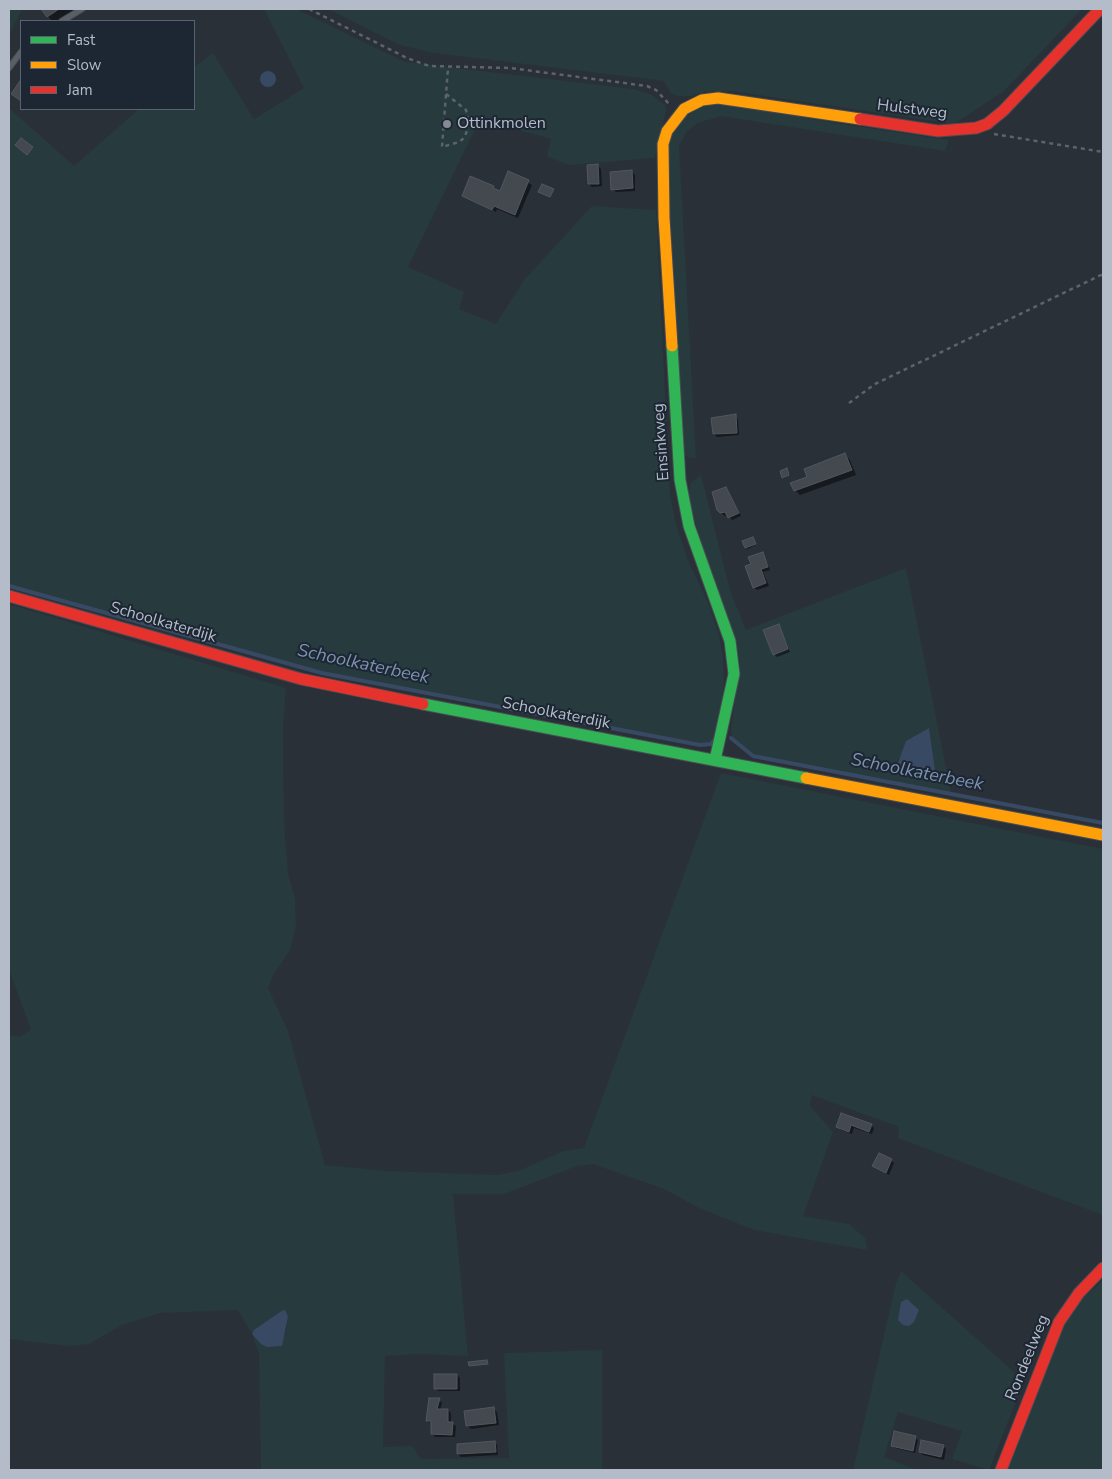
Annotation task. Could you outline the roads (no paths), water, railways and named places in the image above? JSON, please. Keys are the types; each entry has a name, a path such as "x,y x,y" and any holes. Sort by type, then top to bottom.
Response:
{"street":[{"name":"Hulstweg","path":"677,116 692,104 718,98 938,132 976,128 987,124 1004,111 1100,9"},
{"name":"Ensinkweg","path":"677,116 667,131 663,144 664,218 680,480 689,526 730,641 734,674 715,760"},
{"name":"Schoolkaterdijk","path":"9,596 310,681 1103,835"},
{"name":"Rondeelweg","path":"1001,1470 1059,1322 1079,1293 1103,1268"}],"lane":[{"path":"64,20 82,9"},
{"path":"9,68 20,53"}],"water":[{"path":"268,71 274,73 276,79 274,85 268,87 262,85 260,79 262,73"},
{"path":"929,728 935,770 932,774 896,768 906,741"},
{"path":"907,1299 919,1310 914,1322 909,1326 903,1325 898,1320 901,1302"},
{"path":"283,1310 286,1311 288,1317 282,1346 267,1347 261,1344 252,1334 254,1330"}],"waterway":[{"name":"Schoolkaterbeek","path":"9,586 322,673 700,745 711,744 715,739"},
{"name":"Schoolkaterbeek","path":"731,738 753,756 1103,823"}],"place":[{"name":"Ottinkmolen","path":"447,124"}]}
